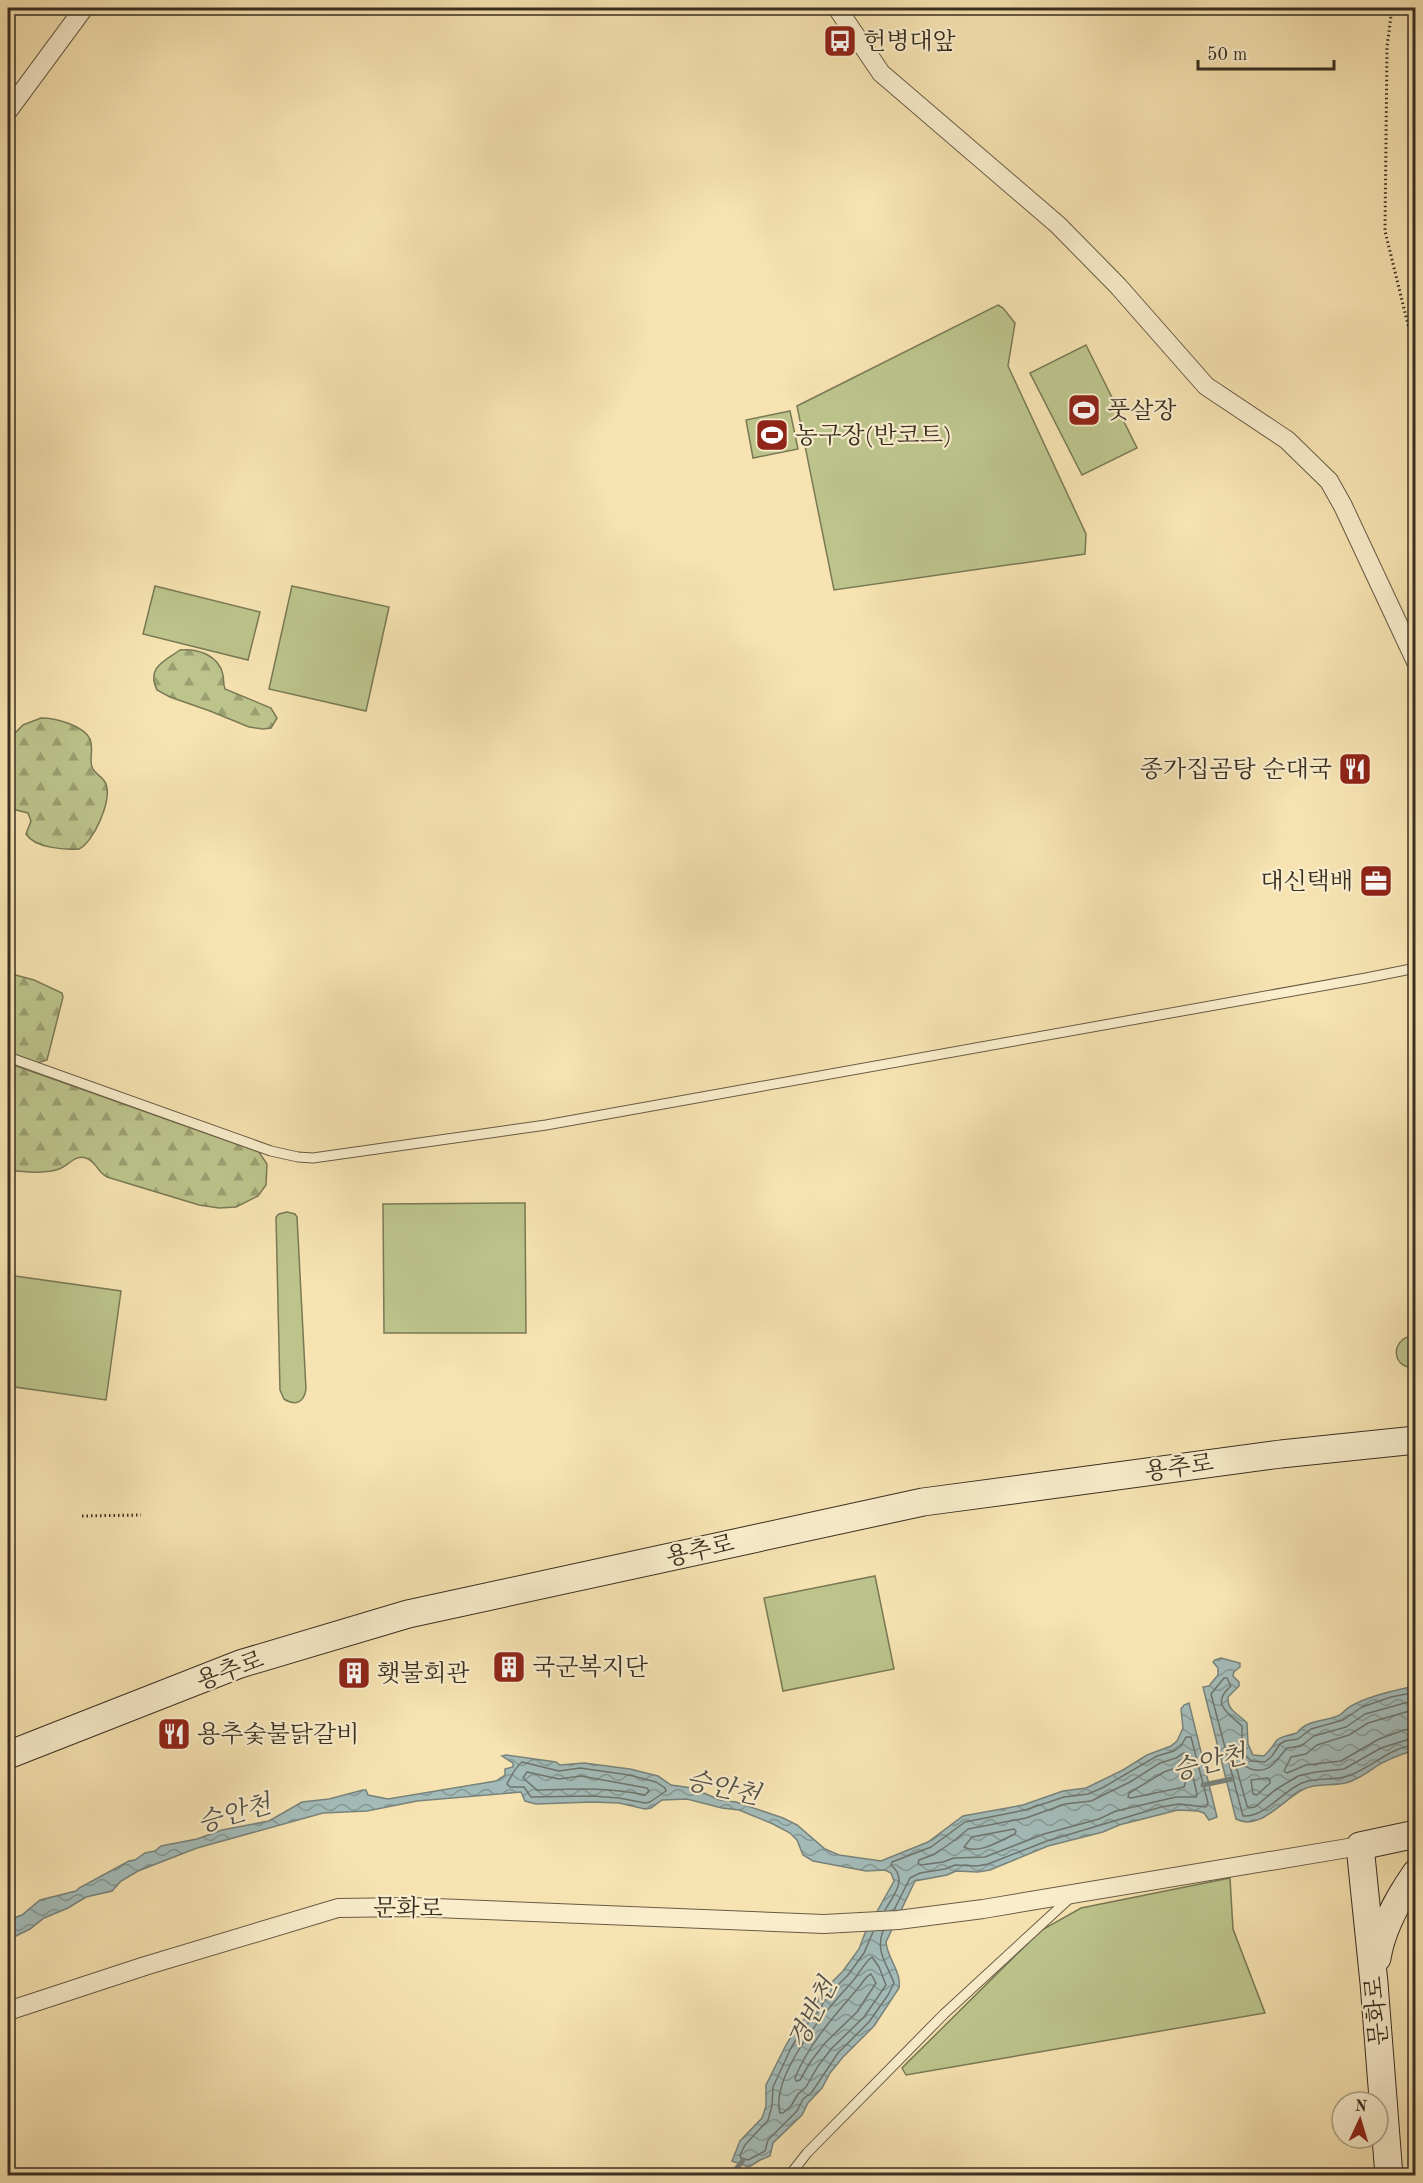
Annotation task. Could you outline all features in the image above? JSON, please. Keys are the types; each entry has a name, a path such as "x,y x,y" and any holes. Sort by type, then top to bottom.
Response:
{"street":[{"path":"8,111 84,8"},
{"path":"837,8 881,74 1058,225 1118,286 1206,386 1287,440 1329,480 1416,662"},
{"name":"용추로","path":"8,1755 240,1664 408,1614 923,1502 1281,1454 1416,1440"},
{"path":"1074,1894 1360,1846 1416,1834"},
{"name":"문화로","path":"1360,1846 1374,1983 1389,2175"},
{"path":"1374,1983 1377,1955 1388,1921 1399,1898 1416,1872"},
{"name":"문화로","path":"8,2010 338,1908 410,1907 824,1924 898,1920 1074,1894"}],"lane":[{"path":"8,1057 271,1151 298,1158 313,1158 546,1125 1416,968"},
{"path":"789,2175 807,2153 944,2014 1074,1894"}],"path":[{"path":"1392,8 1387,47 1385,231 1409,329 1416,344"},
{"path":"8,715 10,701"},
{"path":"82,1516 141,1515"}],"green space":[{"path":"998,305 1015,323 1008,366 1086,534 1085,554 834,590 797,406"},
{"name":"풋살장","path":"1086,345 1137,448 1082,475 1030,373"},
{"name":"농구장(반코트)","path":"790,411 798,449 753,458 746,420"},
{"path":"155,586 260,612 248,660 143,634"},
{"path":"292,586 389,607 366,711 269,689"},
{"path":"180,650 193,650 206,654 221,668 225,689 271,708 277,718 271,728 249,727 157,690 154,682 155,670 163,661"},
{"path":"41,718 68,723 86,734 91,742 92,767 106,784 104,810 96,830 85,845 79,849 43,845 30,839 26,834 31,821 28,813 8,808 8,781 14,768 14,734 23,725"},
{"path":"8,973 34,980 62,993 63,997 47,1060 37,1063 8,1052"},
{"path":"8,1063 259,1152 267,1164 266,1185 258,1196 236,1207 219,1208 199,1205 107,1177 92,1162 82,1157 60,1169 50,1171 8,1170"},
{"path":"525,1203 526,1333 384,1333 383,1204"},
{"path":"287,1212 297,1217 306,1389 301,1400 295,1403 284,1399 280,1390 276,1217"},
{"path":"8,1275 121,1291 106,1400 8,1386"},
{"path":"1411,1336 1415,1337 1415,1367 1402,1364 1397,1355 1399,1343"},
{"path":"875,1576 894,1669 783,1691 764,1598"},
{"path":"1230,1878 1233,1929 1265,2013 906,2075 902,2068 1040,1931 1081,1908"}],"water":[{"path":"1221,1658 1240,1663 1240,1667 1233,1676 1239,1682 1239,1686 1228,1697 1228,1702 1231,1709 1247,1723 1248,1744 1253,1755 1264,1756 1282,1737 1297,1733 1311,1723 1340,1715 1366,1699 1415,1686 1415,1750 1386,1761 1349,1782 1304,1789 1263,1818 1245,1822 1236,1819 1203,1687 1209,1686 1218,1675 1218,1668 1213,1662"},
{"path":"1189,1703 1217,1817 1209,1820 1204,1813 1198,1811 1178,1810 1048,1846 990,1870 956,1871 915,1881 886,1942 898,1976 899,1988 874,2026 830,2073 802,2115 773,2143 770,2156 749,2167 732,2161 740,2141 762,2118 766,2106 766,2085 786,2045 797,2027 815,2007 822,1992 843,1971 859,1949 865,1933 894,1881 891,1873 885,1870 866,1871 813,1861 803,1855 797,1840 790,1833 739,1810 687,1799 662,1800 651,1808 645,1809 619,1803 536,1804 525,1801 521,1792 417,1801 367,1811 323,1813 197,1848 138,1871 121,1881 112,1891 86,1897 44,1918 30,1929 8,1940 8,1920 22,1915 40,1900 76,1891 161,1846 197,1839 222,1830 269,1821 302,1802 329,1799 363,1790 366,1790 368,1795 388,1799 496,1781 505,1775 505,1769 513,1767 513,1763 502,1756 506,1755 556,1762 560,1765 584,1763 630,1769 658,1776 671,1785 692,1788 720,1800 736,1802 783,1818 797,1825 825,1849 839,1855 881,1861 928,1842 963,1816 1023,1805 1063,1791 1086,1788 1147,1755 1171,1746 1177,1741 1183,1728 1181,1709"}],"waterway":[{"name":"승안천","path":"1203,1785 1232,1779"},
{"name":"경반천","path":"731,2176 743,2160"}],"place":[{"name":"헌병대앞","path":"840,41"},
{"name":"풋살장","path":"1084,410"},
{"name":"농구장(반코트)","path":"772,435"},
{"name":"종가집곰탕 순대국","path":"1355,769"},
{"name":"대신택배","path":"1376,881"},
{"name":"국군복지단","path":"509,1667"},
{"name":"횃불회관","path":"354,1673"},
{"name":"용추숯불닭갈비","path":"174,1734"}]}
